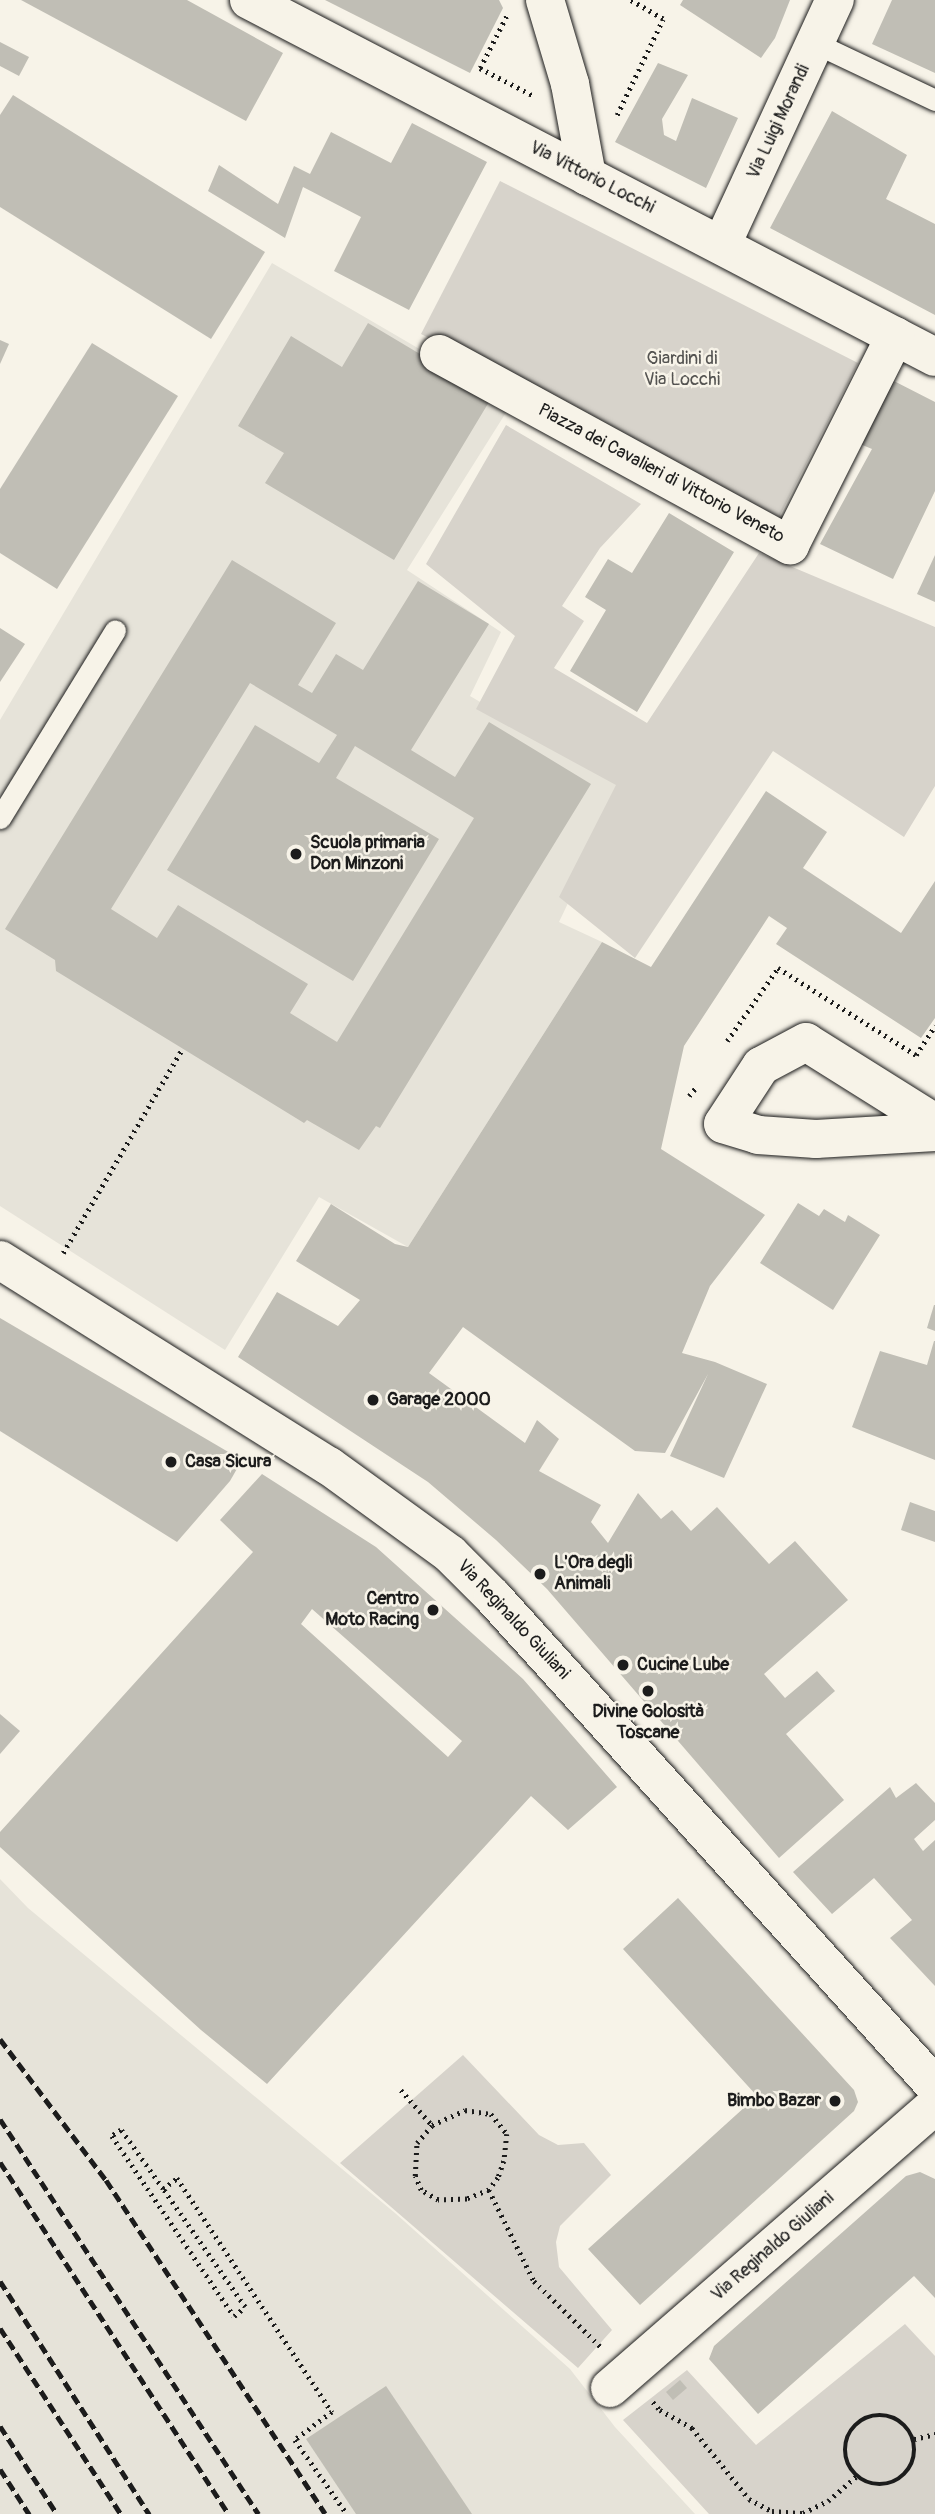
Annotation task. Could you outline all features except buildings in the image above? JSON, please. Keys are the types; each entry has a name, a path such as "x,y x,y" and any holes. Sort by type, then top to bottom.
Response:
{"street":[{"name":"Via Vittorio Locchi","path":"249,0 935,357"},
{"name":"Via Luigi Morandi","path":"722,244 835,0"},
{"path":"527,5 570,84 587,176"},
{"name":"Piazza dei Cavalieri di Vittorio Veneto","path":"439,354 790,545 895,337"},
{"path":"935,1122 806,1042 761,1066 723,1125 758,1135 816,1139 935,1132"},
{"name":"Via Reginaldo Giuliani","path":"0,1260 329,1466 450,1554 493,1597 935,2086"},
{"name":"Via Reginaldo Giuliani","path":"608,2370 935,2105"}],"lane":[{"path":"815,43 935,100"},
{"path":"0,818 115,630"}],"path":[{"path":"613,124 663,19 630,0"},
{"path":"474,79 527,5"},
{"path":"63,1253 182,1049"},
{"path":"401,2090 432,2125"},
{"path":"465,2110 491,2114 507,2134 504,2161 498,2178 489,2190 456,2200 438,2200 421,2190 415,2176 413,2159 417,2143 432,2125 465,2110"},
{"path":"121,2130 163,2189 245,2307 234,2316 112,2136 121,2130"},
{"path":"163,2189 177,2178 332,2412 295,2440 347,2514"},
{"path":"489,2190 534,2281 608,2370"},
{"path":"647,2396 660,2410 692,2428 749,2499 772,2511 803,2513 828,2501 857,2476"},
{"path":"890,2416 905,2425 914,2439 914,2461 897,2481 876,2485 857,2476 849,2467 846,2443 855,2425 865,2418 890,2416"},
{"path":"914,2439 935,2434"}],"shaded area":[{"name":"Scuola primaria Don Minzoni","path":"272,263 512,403 407,570 501,632 470,696 624,786 559,922 602,942 408,1247 319,1197 225,1350 0,1206 0,720"},
{"path":"0,1879 28,1908 395,2213 570,2369 615,2427 695,2514 0,2514"}],"green space":[{"name":"Giardini di Via Locchi","path":"500,181 858,363 779,517 421,334"},
{"path":"506,425 641,504 600,548 562,606 584,621 554,668 647,723 759,553 935,627 935,786 904,837 773,751 635,958 559,897 616,785 476,709 515,636 426,564"},
{"path":"463,2055 539,2135 558,2145 584,2143 611,2175 560,2226 556,2242 559,2267 612,2330 578,2368 340,2163"},
{"path":"905,2324 935,2356 935,2514 709,2514 623,2420 687,2370 756,2445"}],"railway":[{"path":"0,2039 106,2180 325,2514"},
{"path":"0,2119 258,2514"},
{"path":"0,2162 229,2514"},
{"path":"0,2281 149,2514"},
{"path":"0,2328 121,2514"},
{"path":"0,2426 57,2514"},
{"path":"0,2469 29,2514"}],"place":[{"name":"Scuola primaria Don Minzoni","path":"296,854"},
{"name":"Garage 2000","path":"373,1400"},
{"name":"Casa Sicura","path":"171,1462"},
{"name":"L'Ora degli Animali","path":"540,1574"},
{"name":"Centro Moto Racing","path":"433,1610"},
{"name":"Cucine Lube","path":"623,1665"},
{"name":"Divine Golosità Toscane","path":"648,1691"},
{"name":"Bimbo Bazar","path":"835,2101"}]}
